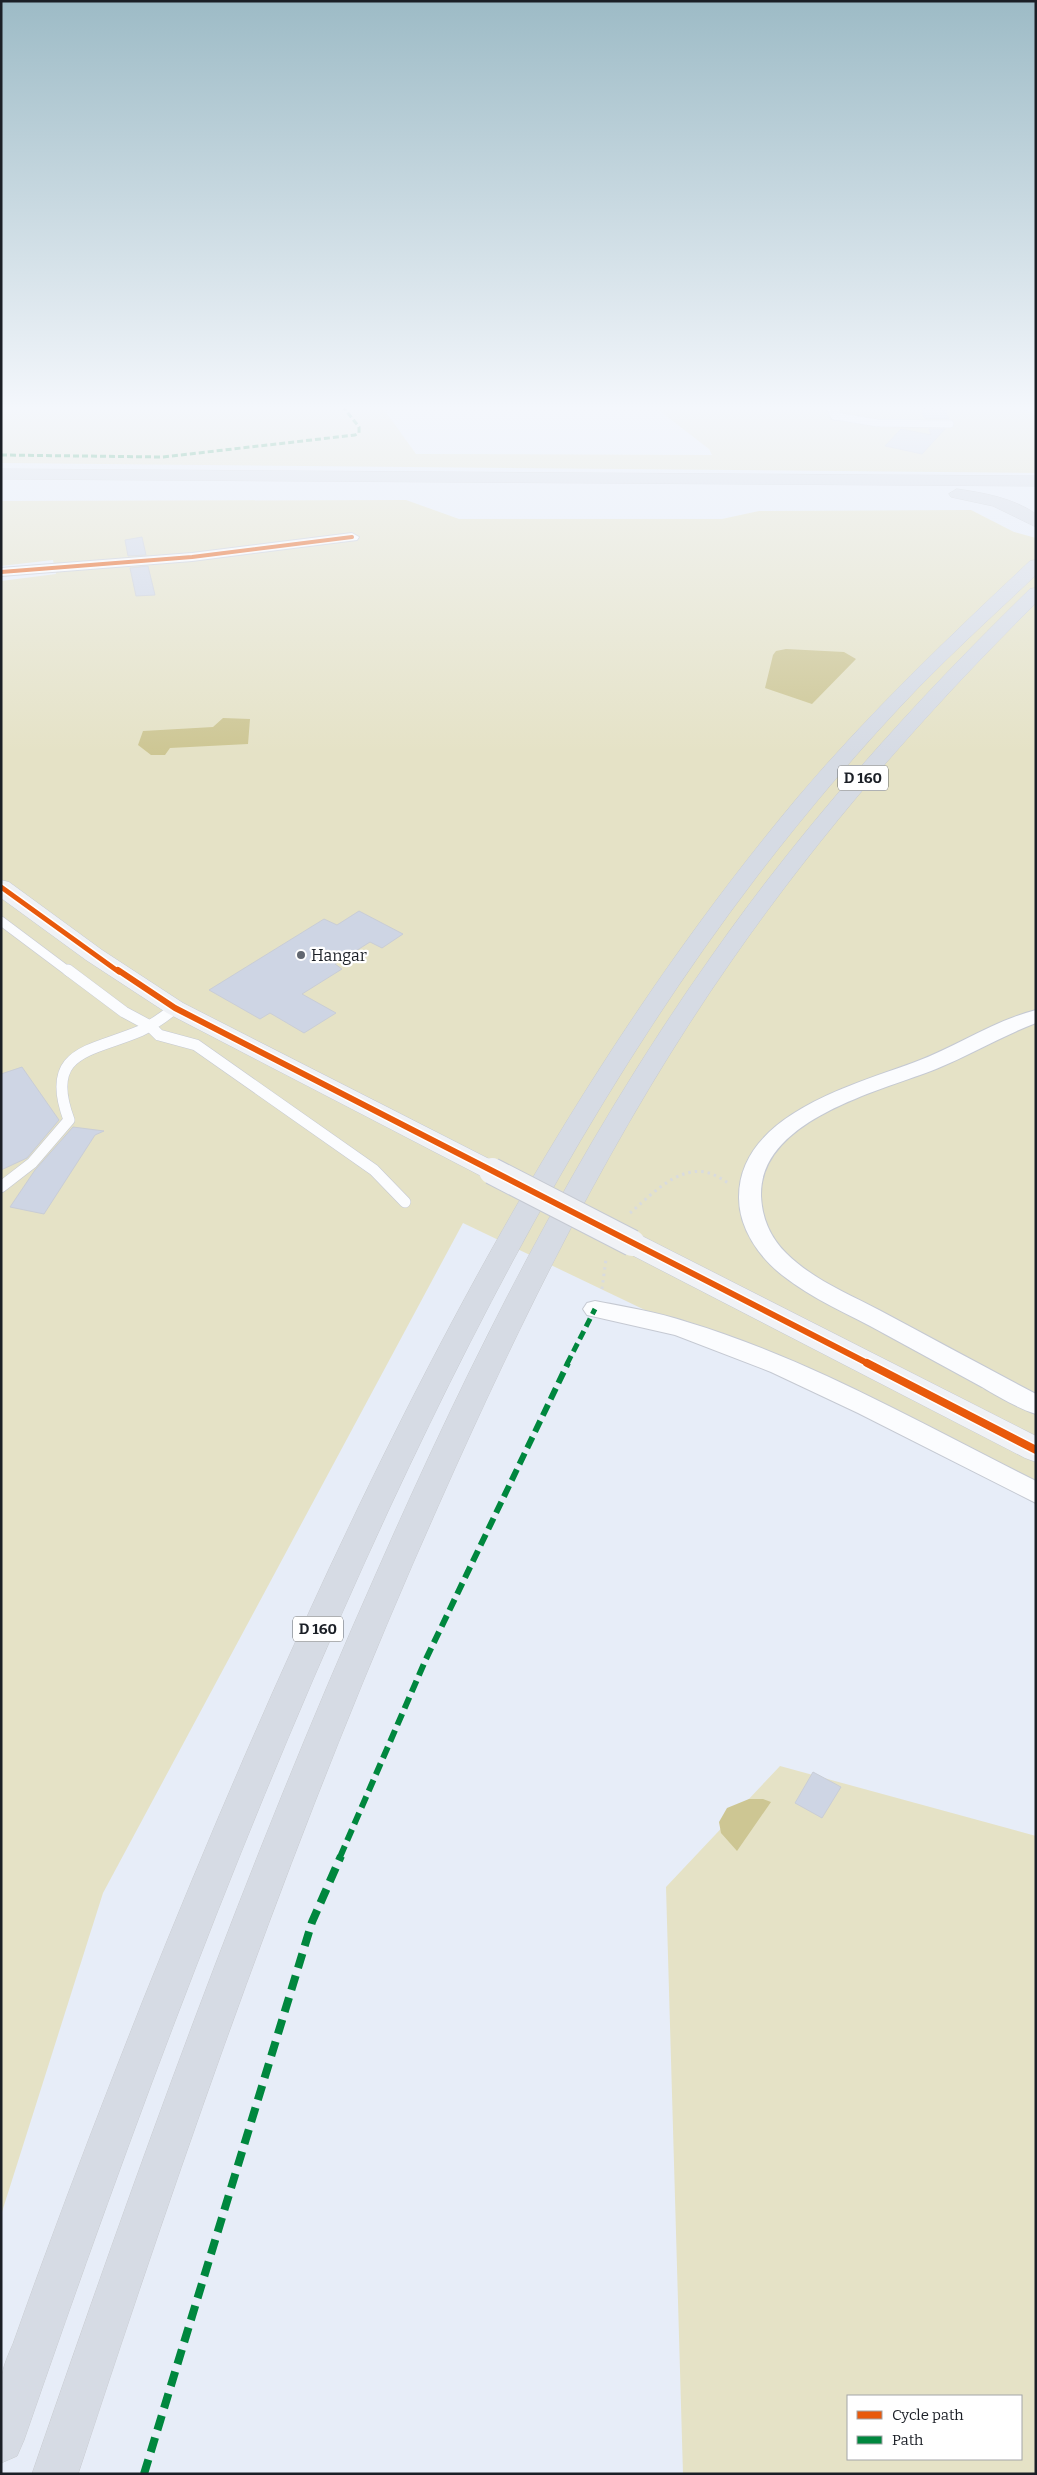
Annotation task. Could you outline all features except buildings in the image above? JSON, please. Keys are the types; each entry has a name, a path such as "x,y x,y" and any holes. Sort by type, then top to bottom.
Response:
{"highway":[{"path":"1008,591 1036,550"},
{"name":"D 160","path":"1,2440 144,2046 247,1792 375,1505 494,1271 562,1150 628,1045 688,955 747,874 816,789 885,712 1036,565"},
{"name":"D 160","path":"56,2474 153,2181 238,1949 298,1796 378,1603 462,1417 530,1282 633,1098 690,1006 737,937 822,828 892,744 979,648 1036,593"}],"street":[{"path":"1,572 192,557 352,537"},
{"path":"2,889 94,955 175,1008 492,1171 619,1247 1036,1450"},
{"path":"1036,1016 932,1062 829,1102 805,1115 772,1143 758,1161 750,1181 748,1193 750,1213 767,1246 804,1279 1036,1405"},
{"path":"596,1309 690,1331 763,1359 892,1420 1036,1493"}],"lane":[{"path":"1,922 124,1012 150,1026 159,1035 196,1045 374,1170 405,1202"},
{"path":"1,1186 32,1164 60,1134 68,1120 62,1098 61,1083 66,1068 78,1054 150,1026 175,1008"}],"path":[{"path":"628,1214 670,1180 690,1172 707,1172 748,1193"},
{"path":"596,1309 605,1280 619,1247"}],"shaded area":[{"path":"1,524 997,524 1014,532 1036,538 1036,1497 463,1223 103,1893 1,2215 1,581 56,574 53,560 1,566"},
{"path":"786,649 844,652 856,659 812,704 765,688 773,655 776,651"},
{"path":"223,718 250,719 248,744 170,748 165,755 151,755 138,745 143,731 213,727"},
{"path":"780,1766 1036,1836 1036,2474 683,2474 666,1887"},
{"path":"749,1799 763,1799 771,1802 737,1851 721,1833 719,1822 727,1808"}],"marked path":[{"path":"144,2474 312,1922 426,1659 540,1419 595,1309"}],"cycle path":[{"path":"1,572 192,557 352,537"},
{"path":"1,887 94,955 175,1008 1036,1450"}],"place":[{"name":"Hangar","path":"301,955"}]}
